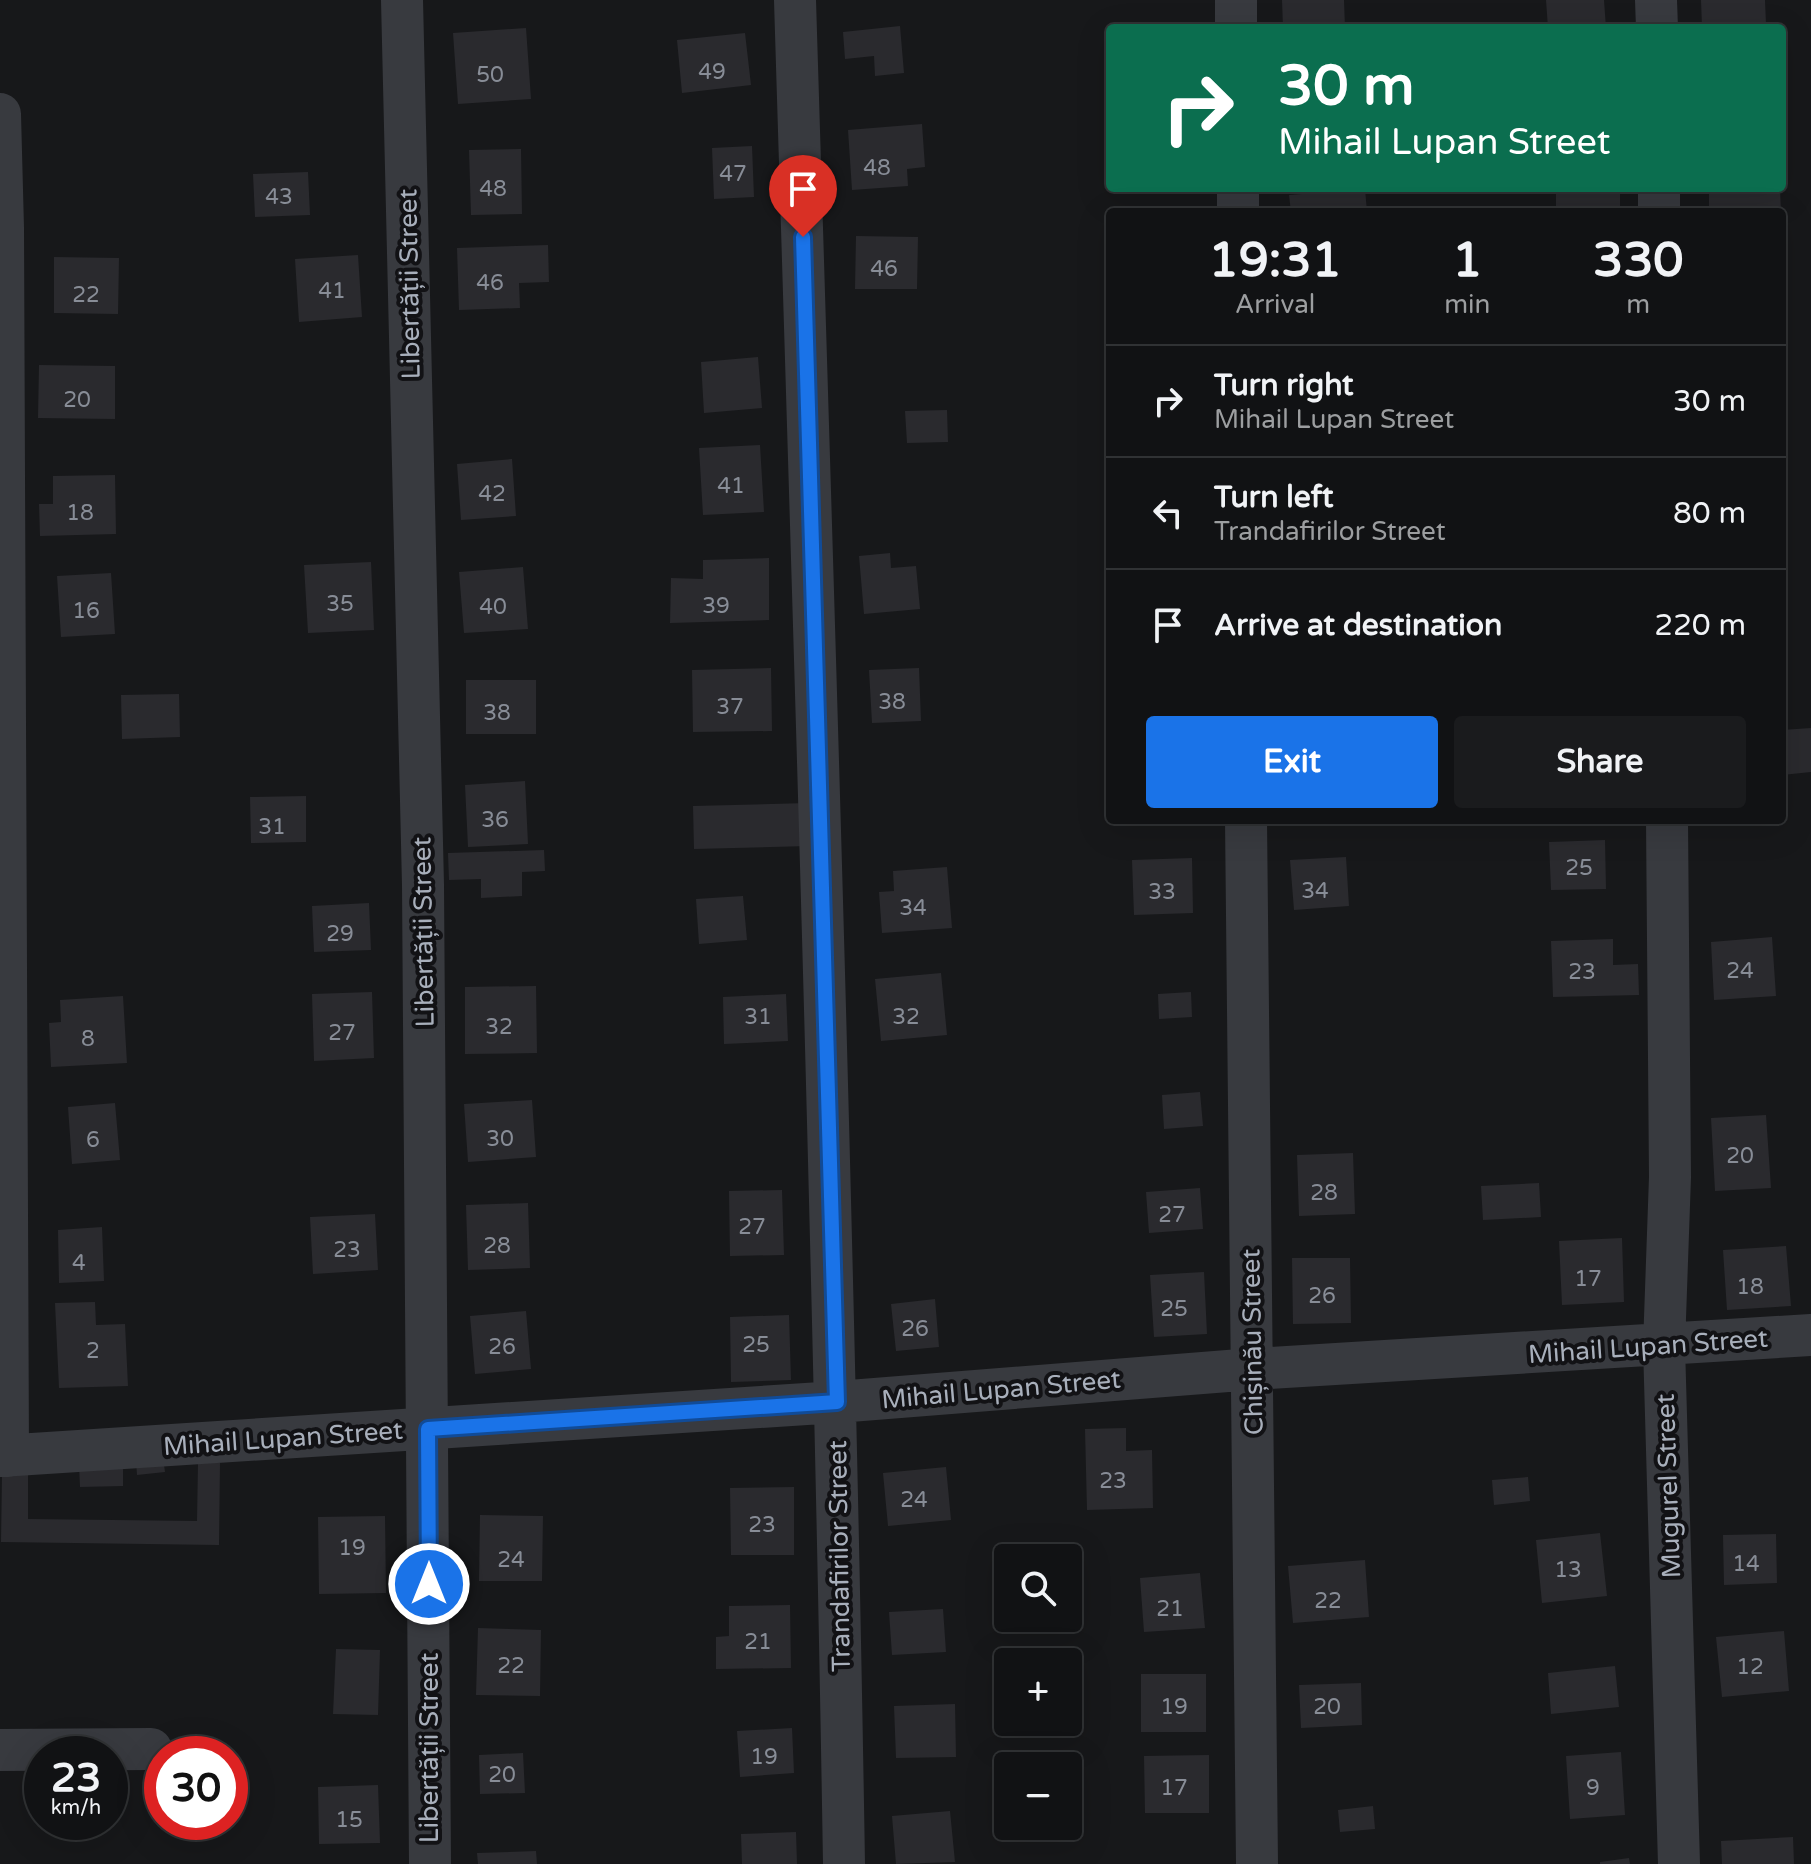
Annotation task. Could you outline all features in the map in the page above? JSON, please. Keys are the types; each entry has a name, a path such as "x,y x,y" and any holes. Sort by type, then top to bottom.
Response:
{"street":[{"name":"Libertății Street","path":"402,0 423,885 430,1864"},
{"name":"Trandafirilor Street","path":"795,0 824,890 837,1402 844,1864"},
{"path":"1236,0 1236,24"},
{"path":"1656,0 1657,24"},
{"path":"0,114 4,243 4,1456"},
{"name":"Chișinău Street","path":"1246,824 1257,1864"},
{"name":"Mugurel Street","path":"1667,824 1670,1177 1664,1346 1679,1864"},
{"name":"Mihail Lupan Street","path":"4,1456 837,1402 1253,1369 1811,1335"},
{"path":"0,1750 144,1749"}],"building":[{"path":"1282,0 1344,0 1345,24 1283,24"},
{"path":"1546,0 1604,0 1606,24 1548,24"},
{"path":"1701,0 1765,0 1766,24 1702,24"},
{"path":"900,26 904,73 875,76 874,56 845,59 843,32"},
{"path":"526,28 531,99 458,104 453,33"},
{"path":"745,33 751,85 682,93 677,40"},
{"path":"922,124 925,167 907,169 908,186 852,190 848,130"},
{"path":"752,146 754,197 714,199 712,148"},
{"path":"521,149 522,214 471,215 469,150"},
{"path":"308,172 310,215 255,217 253,174"},
{"path":"1365,192 1367,208 1291,208 1289,195"},
{"path":"1556,192 1620,194 1620,208 1556,208"},
{"path":"1709,192 1780,192 1781,208 1709,208"},
{"path":"856,236 918,237 917,289 855,289"},
{"path":"548,245 549,282 519,283 520,308 459,310 457,248"},
{"path":"358,255 362,317 299,322 295,259"},
{"path":"54,257 119,258 118,314 54,313"},
{"path":"758,357 762,408 704,413 701,362"},
{"path":"39,365 115,366 115,419 38,418"},
{"path":"947,410 948,442 907,443 905,411"},
{"path":"760,445 764,512 703,515 699,448"},
{"path":"512,459 516,516 461,520 457,464"},
{"path":"115,475 116,534 40,536 39,504 53,504 53,476"},
{"path":"890,553 891,568 916,566 920,609 864,614 859,556"},
{"path":"769,558 769,620 670,623 671,578 703,579 703,560"},
{"path":"371,562 374,630 308,633 304,565"},
{"path":"523,567 528,629 464,633 459,572"},
{"path":"111,573 115,634 61,637 57,576"},
{"path":"771,668 772,731 693,732 692,670"},
{"path":"919,668 921,721 872,723 869,670"},
{"path":"466,680 536,680 536,734 466,734"},
{"path":"179,694 180,737 122,739 121,695"},
{"path":"1811,728 1811,772 1786,775 1786,730"},
{"path":"525,781 528,844 468,847 465,785"},
{"path":"306,796 306,842 251,843 250,797"},
{"path":"808,803 809,846 694,849 693,806"},
{"path":"1605,840 1606,889 1551,890 1549,842"},
{"path":"544,850 545,871 522,872 522,896 481,898 481,879 449,880 448,853"},
{"path":"1346,857 1349,906 1294,910 1290,860"},
{"path":"1192,858 1193,913 1134,915 1132,860"},
{"path":"947,867 952,928 882,933 879,892 894,891 893,871"},
{"path":"743,896 747,940 699,944 696,899"},
{"path":"369,903 371,950 314,952 312,906"},
{"path":"1772,937 1776,996 1714,1000 1711,942"},
{"path":"1613,939 1613,965 1638,964 1639,995 1553,997 1551,941"},
{"path":"941,973 947,1035 881,1041 875,979"},
{"path":"536,986 537,1053 465,1054 465,987"},
{"path":"372,992 374,1058 314,1061 312,994"},
{"path":"1191,992 1192,1017 1159,1019 1158,994"},
{"path":"786,994 788,1041 724,1044 723,997"},
{"path":"123,996 127,1063 51,1067 49,1023 61,1022 60,1000"},
{"path":"1200,1092 1203,1126 1164,1129 1162,1095"},
{"path":"532,1100 536,1157 468,1162 464,1104"},
{"path":"115,1103 120,1160 72,1164 68,1107"},
{"path":"1766,1115 1771,1188 1715,1191 1711,1118"},
{"path":"1353,1153 1355,1214 1299,1216 1297,1155"},
{"path":"1539,1183 1541,1217 1483,1220 1481,1186"},
{"path":"1200,1188 1203,1229 1149,1233 1146,1192"},
{"path":"782,1190 784,1255 730,1256 729,1191"},
{"path":"528,1203 530,1268 468,1270 466,1205"},
{"path":"375,1214 378,1270 313,1274 310,1217"},
{"path":"102,1227 104,1281 59,1283 58,1230"},
{"path":"1622,1238 1624,1302 1562,1305 1559,1241"},
{"path":"1786,1246 1791,1306 1727,1310 1723,1250"},
{"path":"1292,1258 1350,1258 1351,1323 1293,1324"},
{"path":"1204,1272 1207,1334 1154,1337 1150,1275"},
{"path":"935,1299 939,1347 896,1351 891,1304"},
{"path":"95,1302 96,1325 125,1324 128,1386 59,1388 55,1303"},
{"path":"526,1311 531,1369 475,1374 470,1316"},
{"path":"789,1315 791,1380 731,1382 730,1317"},
{"path":"1126,1428 1126,1451 1152,1450 1153,1508 1087,1510 1085,1429"},
{"path":"163,1458 165,1472 137,1475 136,1461"},
{"path":"198,1463 220,1463 219,1545 1,1542 2,1474 28,1475 28,1519 197,1521"},
{"path":"123,1464 123,1486 80,1487 79,1465"},
{"path":"946,1467 951,1520 888,1526 883,1473"},
{"path":"1528,1477 1530,1501 1494,1505 1492,1480"},
{"path":"794,1487 794,1555 731,1555 730,1488"},
{"path":"480,1515 543,1516 542,1581 479,1581"},
{"path":"385,1516 386,1593 319,1594 318,1517"},
{"path":"1600,1533 1607,1596 1542,1603 1536,1540"},
{"path":"1776,1534 1777,1583 1724,1585 1723,1535"},
{"path":"1365,1560 1369,1617 1293,1623 1288,1566"},
{"path":"1200,1573 1205,1628 1144,1632 1140,1578"},
{"path":"790,1605 791,1668 716,1669 716,1637 729,1636 729,1606"},
{"path":"943,1609 946,1652 892,1655 889,1612"},
{"path":"478,1628 541,1630 540,1696 476,1695"},
{"path":"1784,1631 1789,1691 1722,1697 1716,1637"},
{"path":"336,1649 380,1650 378,1715 333,1714"},
{"path":"1615,1666 1619,1707 1551,1714 1548,1673"},
{"path":"1141,1674 1206,1674 1206,1732 1141,1732"},
{"path":"1361,1683 1362,1725 1301,1728 1299,1685"},
{"path":"955,1704 956,1757 896,1758 894,1706"},
{"path":"792,1728 794,1773 740,1777 737,1731"},
{"path":"1621,1752 1625,1815 1570,1819 1566,1756"},
{"path":"523,1753 525,1793 480,1794 479,1755"},
{"path":"1209,1755 1209,1813 1145,1813 1144,1756"},
{"path":"378,1785 380,1843 319,1844 318,1787"},
{"path":"1373,1806 1375,1829 1340,1832 1338,1810"},
{"path":"950,1811 955,1862 896,1864 892,1816"},
{"path":"796,1832 797,1864 742,1864 741,1834"},
{"path":"1793,1837 1794,1864 1722,1864 1721,1841"},
{"path":"536,1851 537,1864 478,1864 477,1853"},
{"path":"1629,1858 1630,1864 1600,1864 1600,1862"}],"route":[{"path":"429,1584 428,1429 837,1402 803,237"}]}
